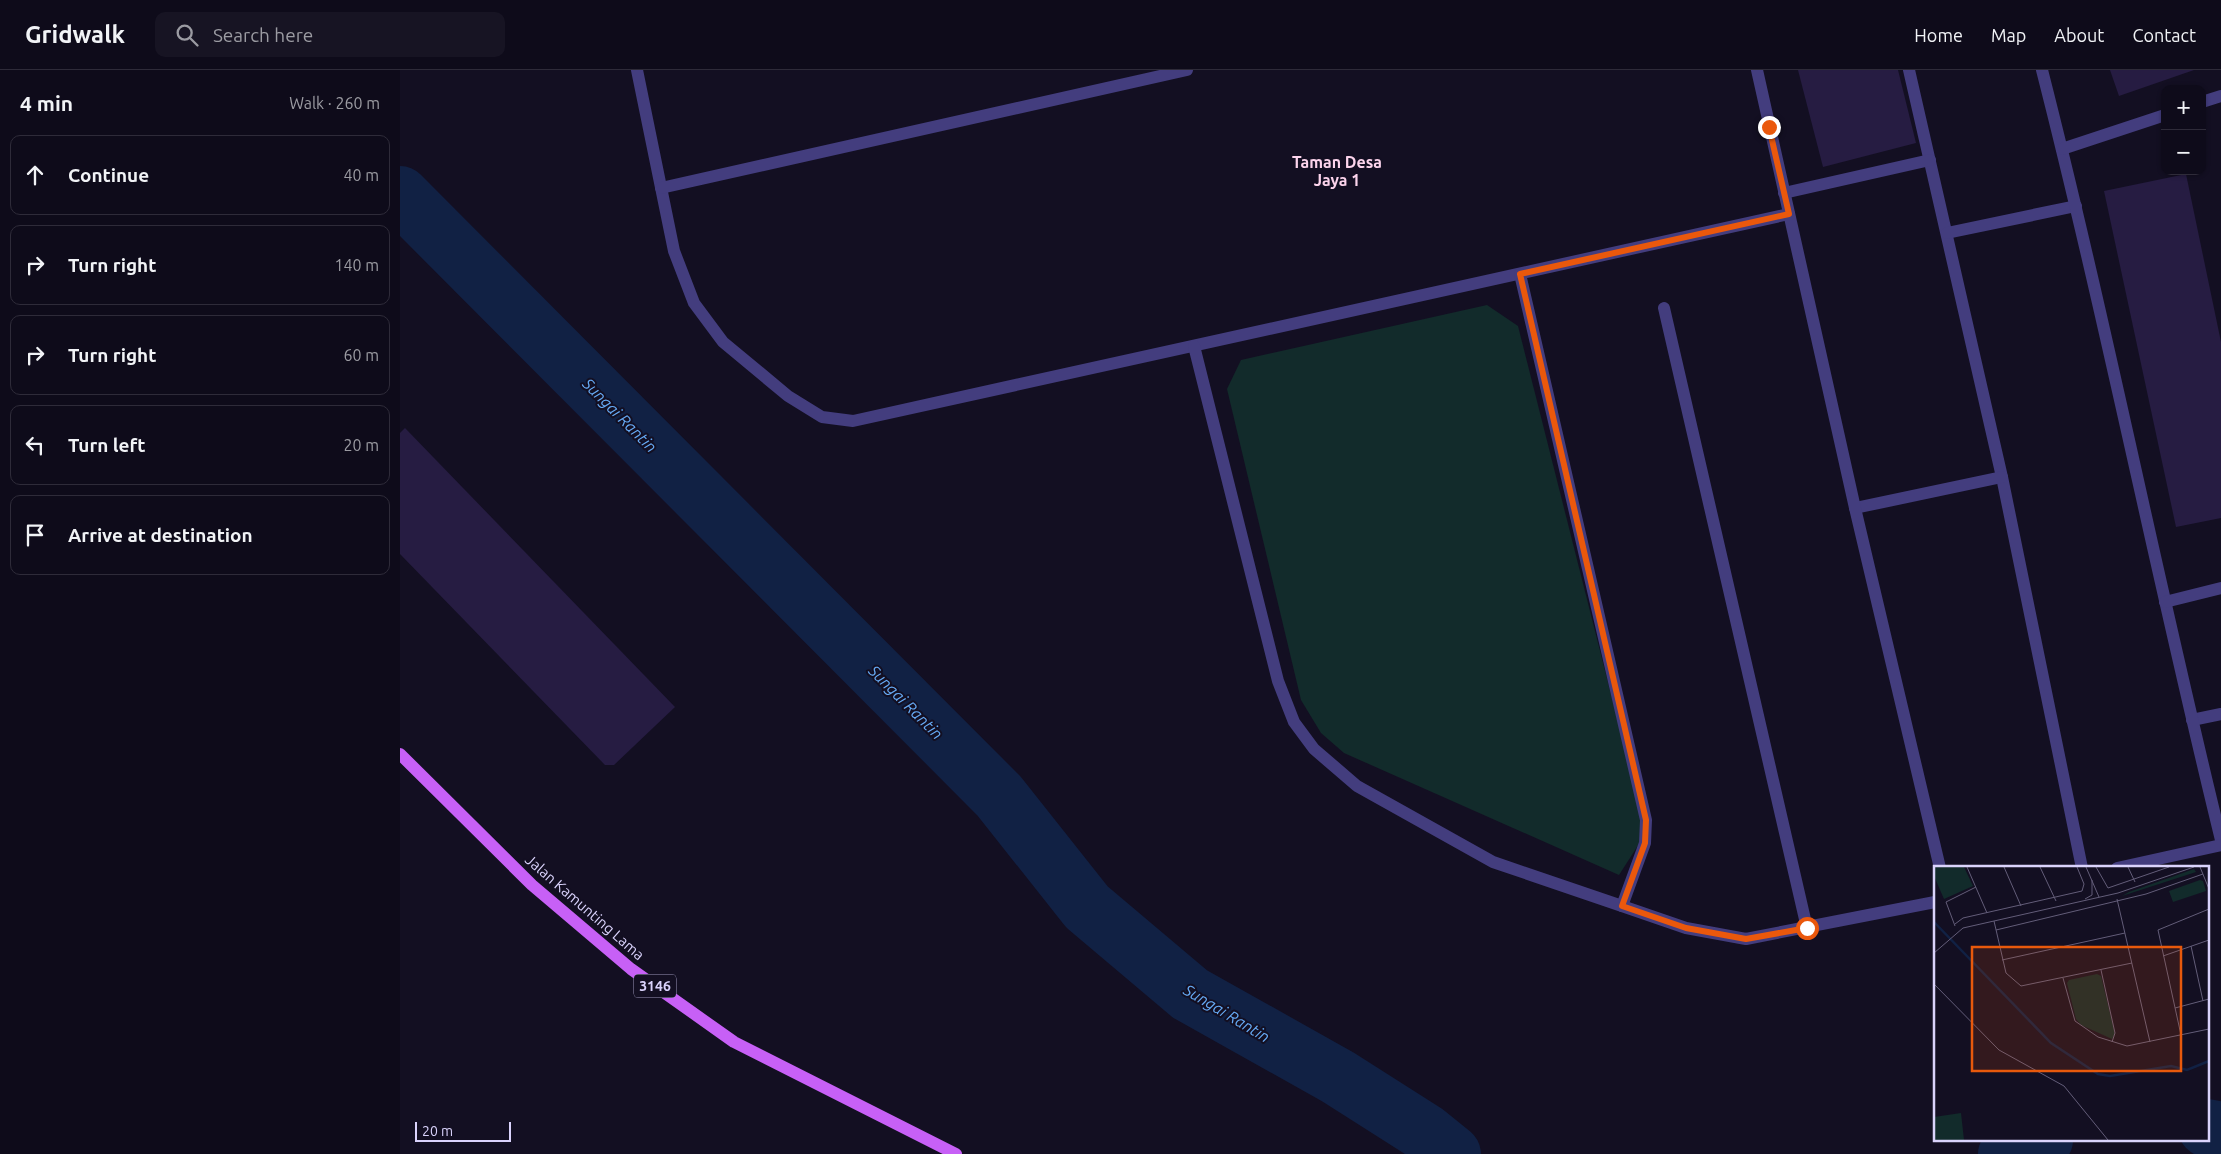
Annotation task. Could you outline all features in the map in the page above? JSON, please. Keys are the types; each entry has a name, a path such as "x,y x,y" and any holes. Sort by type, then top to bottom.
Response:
{"main road":[{"name":"Jalan Kamunting Lama","path":"400,754 532,885 631,970 734,1042 956,1154"}],"street":[{"path":"637,70 674,251 694,303 723,342 788,396 822,417 853,421 1789,214"},
{"path":"661,188 1187,70"},
{"path":"1757,70 1855,508 1940,866"},
{"path":"1909,70 2002,477 2082,866"},
{"path":"2042,70 2076,206 2164,602 2221,840"},
{"path":"2206,101 2221,96"},
{"path":"2062,149 2161,116"},
{"path":"1784,193 1930,160"},
{"path":"1947,233 2076,206"},
{"path":"1520,274 1646,820 1645,843 1622,906"},
{"path":"1664,308 1807,928"},
{"path":"1194,346 1278,681 1294,722 1314,749 1357,786 1492,862 1686,928 1746,939 1934,902"},
{"path":"1855,508 2002,477"},
{"path":"2164,602 2221,588"},
{"path":"2192,720 2221,714"},
{"path":"2126,866 2221,845"}],"green space":[{"path":"1487,305 1518,326 1646,833 1619,875 1344,753 1321,733 1301,700 1227,389 1241,360"}],"building":[{"path":"1798,70 1898,70 1916,143 1823,167"},
{"path":"2110,70 2194,70 2119,96"},
{"path":"2186,175 2221,342 2221,518 2176,527 2104,191"},
{"path":"405,428 675,707 614,765 605,765 400,554 400,433"}],"waterway":[{"name":"Sungai Rantin","path":"400,195 999,796 1087,907 1190,994 1338,1077 1426,1133 1452,1154"},
{"name":"Sungai Rantin","path":"2208,1128 2221,1131"},
{"name":"Sungai Rantin","path":"2007,1154 2026,1152 2041,1142"}],"district":[{"name":"Taman Desa Jaya 1","path":"1337,171"}],"route":[{"path":"1769,127 1789,214 1520,274 1646,820 1645,843 1622,906 1686,928 1746,939 1807,928"}]}
